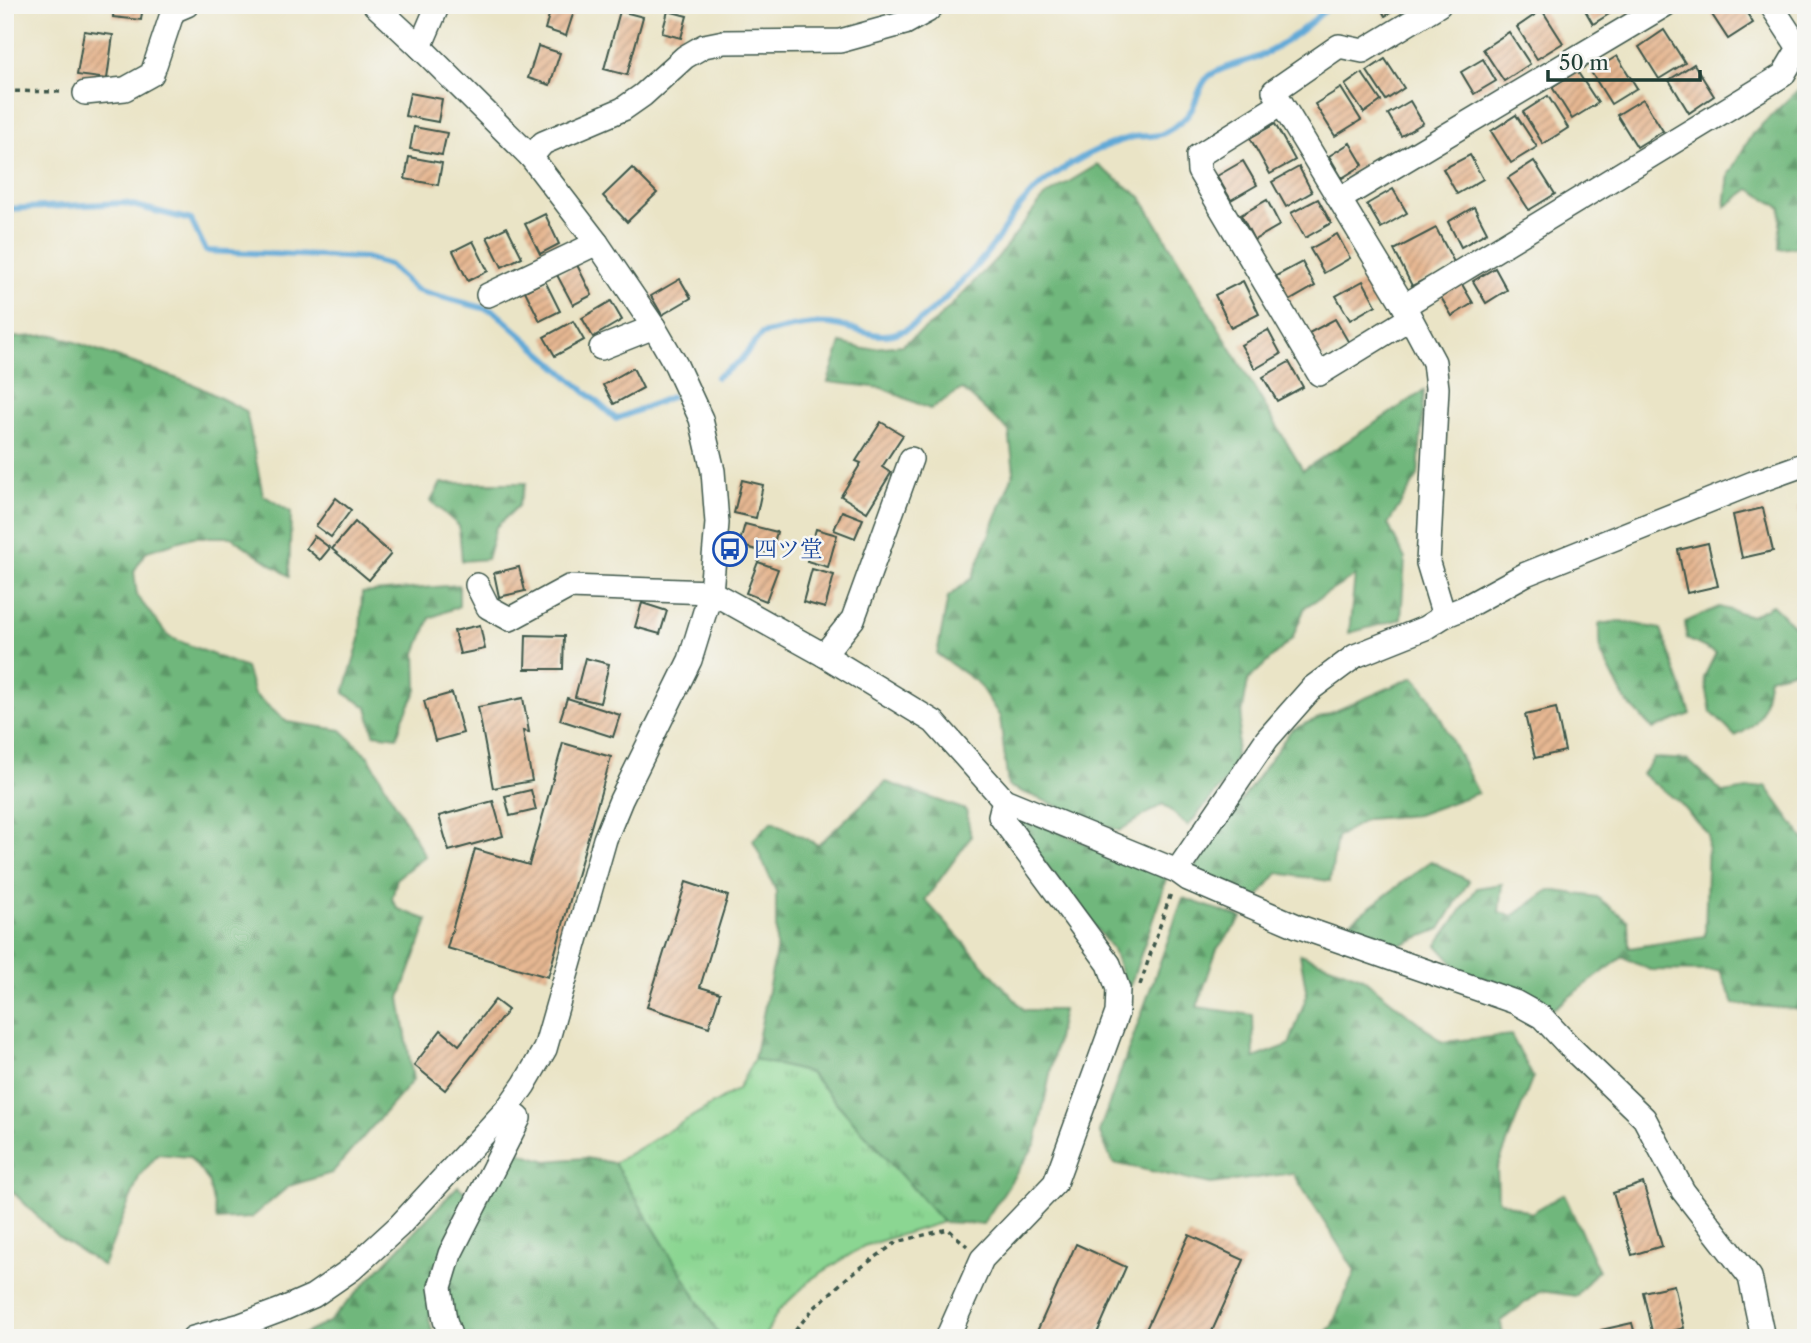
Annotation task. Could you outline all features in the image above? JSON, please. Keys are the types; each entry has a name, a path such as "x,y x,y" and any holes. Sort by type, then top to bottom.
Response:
{"street":[{"path":"85,93 125,89 152,74 173,11 187,5"},
{"path":"193,1338 281,1310 313,1296 352,1269 399,1226 507,1108 524,1085 545,1049 605,839 621,800 690,660 711,592 717,523 713,471 701,419 676,365 654,327 597,243 531,157 375,5"},
{"path":"420,47 438,5"},
{"path":"531,157 543,143 622,109 643,95 685,57 704,46 724,41 840,40 905,23 933,5"},
{"path":"1439,5 1363,51 1339,46 1274,91 1407,312 1434,362 1437,388 1428,563 1444,616"},
{"path":"1340,199 1665,5"},
{"path":"1281,104 1198,156 1199,171 1319,374 1407,312 1783,75 1799,48 1771,5"},
{"path":"488,295 597,243"},
{"path":"601,348 654,327"},
{"path":"824,655 853,620 911,459"},
{"path":"1177,871 1267,739 1312,688 1355,656 1425,628 1526,574 1806,464"},
{"path":"477,585 488,607 510,619 569,587 711,592 824,655 934,722 1003,800 1177,871 1188,879 1297,926 1515,1002 1542,1017 1644,1118 1683,1191 1750,1277 1763,1338"},
{"path":"947,1338 982,1259 1055,1183 1117,1013 1118,989 1108,964 999,816 1003,800"},
{"path":"451,1338 440,1287 450,1254 519,1118 507,1108"}],"path":[{"path":"5,91 85,93"},
{"path":"1117,1013 1134,1002 1177,871"},
{"path":"789,1338 813,1309 849,1276 897,1242 948,1229 982,1259"}],"green space":[{"path":"1806,82 1806,246 1779,249 1781,208 1750,189 1725,207 1729,174 1752,134"},
{"path":"1097,165 1141,197 1303,470 1424,391 1418,476 1388,524 1405,559 1401,619 1349,633 1355,576 1305,607 1292,639 1248,680 1232,773 1188,826 1163,804 1119,831 1008,786 1000,717 978,683 937,654 948,597 972,578 1014,472 1009,431 962,389 930,409 882,388 828,382 841,343 864,349 902,345 936,321 997,258 1044,197"},
{"path":"55,335 195,385 246,411 263,495 291,512 289,576 231,537 193,537 147,551 134,571 137,596 169,637 246,668 254,694 287,722 341,730 369,757 425,856 397,878 392,899 398,909 428,920 400,998 413,1080 332,1173 289,1186 251,1218 217,1220 208,1180 189,1157 158,1154 139,1177 103,1266 56,1235 5,1184 5,338"},
{"path":"441,483 526,483 518,506 496,527 487,559 462,561 459,526 431,501"},
{"path":"459,585 459,606 430,618 416,653 417,690 397,737 374,734 367,707 344,693 360,639 362,593"},
{"path":"1772,605 1797,629 1799,669 1769,677 1764,705 1758,719 1735,736 1711,712 1704,677 1716,653 1687,639 1685,622 1719,607 1752,616"},
{"path":"1620,621 1661,629 1691,714 1653,729 1625,700 1601,653 1599,624"},
{"path":"1414,677 1430,697 1478,793 1417,815 1367,819 1337,837 1330,881 1278,873 1257,898 1192,871 1291,730"},
{"path":"1654,758 1688,760 1723,793 1766,786 1806,842 1806,1010 1734,1004 1720,971 1650,970 1623,957 1549,1012 1505,985 1460,971 1437,945 1477,888 1502,884 1499,912 1513,916 1549,890 1597,897 1628,921 1629,948 1705,936 1708,834 1680,803 1642,774"},
{"path":"886,782 966,810 971,837 925,900 1024,1010 1063,1010 1036,1143 983,1224 943,1222 810,1073 754,1059 776,951 776,891 753,840 772,821 818,845"},
{"path":"1023,817 1167,878 1128,992 1113,950 1018,829"},
{"path":"1431,861 1469,881 1440,929 1393,948 1337,932"},
{"path":"1183,898 1242,918 1217,949 1197,1007 1253,1015 1254,1058 1289,1045 1307,995 1300,954 1361,977 1443,1042 1511,1035 1533,1077 1497,1169 1498,1200 1531,1213 1564,1194 1598,1270 1576,1296 1540,1291 1501,1321 1503,1338 1320,1338 1332,1326 1355,1271 1293,1173 1211,1184 1113,1163 1099,1132"},
{"path":"754,1059 810,1073 943,1222 864,1246 813,1278 778,1311 764,1338 721,1338 614,1163 738,1089"},
{"path":"514,1151 547,1161 585,1158 614,1163 721,1338 460,1338 445,1293 456,1253"},
{"path":"458,1186 470,1197 438,1267 429,1319 434,1338 296,1338 329,1322"}],"building":[{"path":"114,5 143,5 141,20 113,17"},
{"path":"552,5 576,5 566,36 545,29"},
{"path":"1379,5 1404,5 1385,16"},
{"path":"1582,5 1611,5 1614,11 1593,24"},
{"path":"1622,5 1645,5 1628,16"},
{"path":"1742,5 1753,23 1728,39 1707,7"},
{"path":"1542,10 1563,43 1537,59 1517,27"},
{"path":"620,11 643,17 627,75 604,69"},
{"path":"668,11 687,16 681,38 662,33"},
{"path":"1664,30 1685,63 1659,79 1639,47"},
{"path":"84,31 113,35 107,79 77,75"},
{"path":"1509,32 1530,64 1504,81 1483,49"},
{"path":"538,46 560,53 550,85 528,78"},
{"path":"1617,56 1637,88 1611,104 1591,72"},
{"path":"1385,59 1404,88 1386,100 1367,71"},
{"path":"1483,59 1496,81 1474,94 1461,72"},
{"path":"1694,64 1714,96 1689,113 1669,80"},
{"path":"1577,71 1598,103 1572,119 1552,87"},
{"path":"1362,73 1381,101 1364,113 1345,85"},
{"path":"1341,88 1361,120 1335,136 1315,104"},
{"path":"410,93 442,99 438,122 405,116"},
{"path":"1548,96 1568,128 1543,144 1523,112"},
{"path":"1643,99 1663,131 1637,147 1617,115"},
{"path":"1410,101 1423,123 1401,136 1388,114"},
{"path":"1516,115 1537,147 1511,163 1491,131"},
{"path":"1275,124 1295,160 1270,174 1250,138"},
{"path":"414,127 447,133 442,155 410,149"},
{"path":"1350,143 1363,165 1342,178 1329,156"},
{"path":"1470,155 1483,179 1457,194 1443,169"},
{"path":"409,157 442,163 438,185 405,179"},
{"path":"1243,161 1257,185 1231,200 1217,176"},
{"path":"1534,161 1555,194 1529,210 1508,178"},
{"path":"1299,167 1312,192 1286,207 1272,182"},
{"path":"632,168 657,193 627,222 603,196"},
{"path":"1393,189 1407,213 1381,228 1367,204"},
{"path":"1318,199 1331,223 1305,238 1291,213"},
{"path":"1267,200 1280,225 1254,240 1241,215"},
{"path":"1474,207 1487,232 1461,247 1448,222"},
{"path":"545,214 559,244 540,254 525,224"},
{"path":"507,227 522,257 502,267 487,237"},
{"path":"1436,228 1455,264 1412,286 1394,250"},
{"path":"1337,234 1350,258 1324,273 1310,249"},
{"path":"473,241 488,271 468,281 453,251"},
{"path":"1302,262 1315,286 1289,301 1276,276"},
{"path":"577,265 592,295 573,305 557,275"},
{"path":"1495,268 1507,290 1486,303 1473,281"},
{"path":"680,279 691,298 662,315 651,296"},
{"path":"545,281 560,311 540,321 525,291"},
{"path":"1243,281 1259,314 1231,328 1215,295"},
{"path":"1363,281 1376,305 1350,320 1336,296"},
{"path":"1460,281 1473,303 1452,316 1439,294"},
{"path":"611,301 622,320 593,337 582,318"},
{"path":"1335,319 1349,343 1322,358 1309,333"},
{"path":"573,321 584,340 555,356 544,337"},
{"path":"1268,330 1281,354 1255,369 1241,345"},
{"path":"1289,362 1303,387 1277,401 1263,377"},
{"path":"633,368 643,388 614,404 603,385"},
{"path":"881,422 903,435 882,467 891,473 867,512 841,496 861,463 856,461"},
{"path":"742,480 763,485 756,518 734,513"},
{"path":"336,498 351,510 331,537 316,526"},
{"path":"1806,505 1806,538 1805,538 1798,507"},
{"path":"1763,508 1773,551 1742,558 1733,515"},
{"path":"842,511 863,519 855,538 834,530"},
{"path":"355,522 391,554 369,580 332,549"},
{"path":"745,524 777,532 771,554 739,545"},
{"path":"816,529 837,535 828,567 807,561"},
{"path":"314,536 330,548 320,560 306,548"},
{"path":"1708,543 1718,586 1687,593 1678,550"},
{"path":"758,562 778,569 766,601 746,593"},
{"path":"519,567 525,591 499,597 494,573"},
{"path":"812,569 834,575 825,608 803,602"},
{"path":"642,603 667,611 660,634 635,627"},
{"path":"480,625 485,649 460,654 454,631"},
{"path":"526,635 564,636 563,669 525,669"},
{"path":"585,658 609,664 600,703 575,697"},
{"path":"452,693 463,733 435,741 424,701"},
{"path":"523,698 529,732 523,731 532,781 493,788 478,707"},
{"path":"567,698 620,715 613,737 560,720"},
{"path":"1556,708 1565,751 1535,758 1525,715"},
{"path":"563,743 611,757 548,977 447,948 475,849 529,865"},
{"path":"531,790 536,810 510,816 505,796"},
{"path":"493,801 503,836 449,851 439,816"},
{"path":"686,882 728,896 700,987 720,993 709,1027 647,1007"},
{"path":"495,1000 508,1010 445,1090 414,1065 441,1030 459,1045"},
{"path":"1643,1183 1662,1246 1632,1255 1613,1193"},
{"path":"1189,1235 1244,1260 1209,1338 1142,1338"},
{"path":"1076,1244 1126,1267 1095,1338 1034,1338"},
{"path":"1674,1285 1684,1328 1653,1336 1643,1292"},
{"path":"1632,1323 1636,1338 1603,1338 1601,1330"}],"waterway":[{"path":"717,377 739,362 762,334 796,326 830,324 884,335 913,325 964,279 994,244 1021,205 1058,172 1103,147 1133,137 1160,135 1172,129 1189,113 1208,77 1277,47 1330,5"},
{"path":"5,209 124,203 191,220 206,251 365,258 389,265 416,290 494,311 616,419 671,397"}],"place":[{"name":"四ツ堂","path":"730,549"}]}
